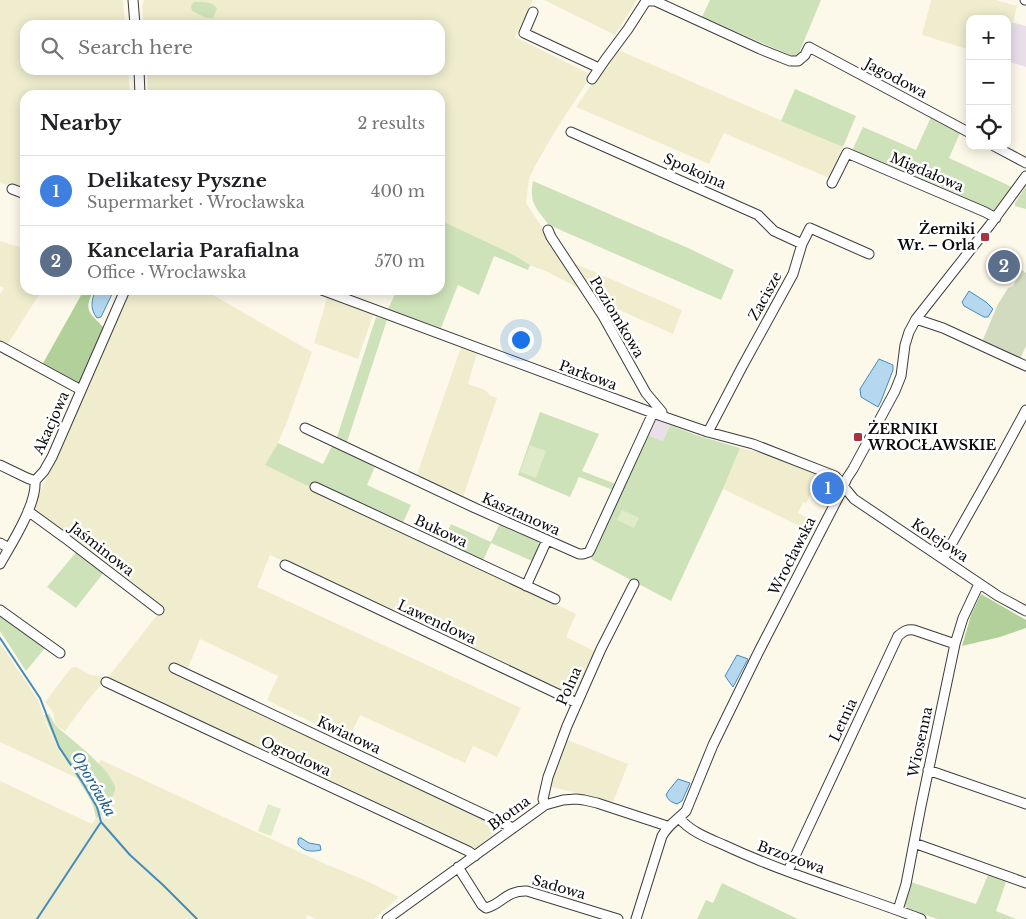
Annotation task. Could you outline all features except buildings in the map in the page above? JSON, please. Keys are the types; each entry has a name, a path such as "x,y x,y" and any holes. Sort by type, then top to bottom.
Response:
{"street":[{"path":"133,0 135,20"},
{"name":"Jagodowa","path":"599,68 646,1 650,0 790,61 798,61 809,48 966,131"},
{"path":"533,12 524,33 599,68 592,80"},
{"path":"139,75 140,90"},
{"name":"Spokojna","path":"571,132 758,214 774,231 802,244"},
{"path":"1002,150 1026,163"},
{"name":"Migdałowa","path":"832,183 847,153 996,218"},
{"name":"Wrocławska","path":"667,826 686,811 713,745 847,478 854,469 895,391 901,376 905,345 916,319 996,218 1026,176"},
{"path":"12,190 20,192"},
{"path":"802,244 810,228 870,254"},
{"name":"Poziomkowa","path":"548,230 551,238 603,316 646,393 662,412 657,415"},
{"name":"Zacisze","path":"708,432 793,274 802,244"},
{"name":"Akacjowa","path":"0,564 28,511 36,488 35,480 44,471 52,457 123,295"},
{"name":"Parkowa","path":"335,295 657,415 708,432 753,444 830,474 843,486"},
{"path":"916,319 943,328 1026,366"},
{"path":"0,346 81,390"},
{"path":"943,559 996,467 1026,410"},
{"name":"Kasztanowa","path":"305,428 475,508 579,554 583,554 589,552 657,415"},
{"path":"0,465 35,480"},
{"name":"Kolejowa","path":"843,486 854,499 998,596 1026,611"},
{"name":"Bukowa","path":"315,487 555,599"},
{"name":"Jaśminowa","path":"28,511 159,610"},
{"path":"526,586 547,540"},
{"path":"0,543 9,548"},
{"name":"Lawendowa","path":"285,565 577,703"},
{"name":"Polna","path":"545,805 543,799 548,777 560,741 601,649 634,584"},
{"name":"Wiosenna","path":"900,915 955,644 963,618 980,584"},
{"path":"0,610 60,653"},
{"name":"Letnia","path":"788,871 898,636 908,629 955,644"},
{"name":"Kwiatowa","path":"174,668 513,828"},
{"name":"Ogrodowa","path":"106,682 460,847 475,856"},
{"path":"928,770 1026,804"},
{"name":"Błotna","path":"387,919 545,805 563,800 584,800 667,826"},
{"name":"Brzozowa","path":"679,818 690,828 710,839 756,859 900,915 921,919"},
{"path":"636,919 667,826"},
{"path":"914,843 1026,883"},
{"name":"Sadowa","path":"458,867 482,905 486,908 491,907 504,897 519,890 618,919"}],"shaded area":[{"path":"0,0 123,0 125,20 20,20 20,75 128,75 130,90 20,90 20,189 0,183"},
{"path":"144,0 533,0 515,37 592,75 557,128 535,166 529,179 526,203 581,286 576,287 445,222 445,90 148,90 147,75 445,75 445,20 143,20 142,7","holes":["195,2 209,3 211,18 203,16"]},
{"path":"544,0 637,0 615,35"},
{"path":"931,0 996,0 1017,6 1013,23 1011,22 1011,15 966,15 966,49 922,35"},
{"path":"1011,22 1026,26 1026,67 1011,62"},
{"path":"616,49 843,147 829,178 724,133 709,164 576,107"},
{"path":"0,241 20,247 20,295 39,295 7,345 0,341 0,294 4,288 0,286"},
{"path":"574,263 682,310 673,334 597,300"},
{"path":"127,295 213,295 312,352 287,422 278,443 265,465 576,614 566,637 596,652 575,697 270,555 257,587 521,708 497,757 473,746 465,763 360,715 348,740 267,700 278,676 200,639 188,668 176,663 172,670 503,826 475,849 107,678 65,731 56,726 53,712 45,702 71,668 76,667 91,675 109,676 162,609 36,513 33,507 62,446"},
{"path":"327,298 373,315 358,359 314,343"},
{"path":"461,347 477,353 468,384 485,390 491,396 497,398 462,500 416,477"},
{"path":"654,419 670,425 663,441 647,435"},
{"path":"740,448 762,453 816,471 821,476 806,503 803,502 798,513 813,521 810,531 723,489"},
{"path":"0,643 38,700 58,749 77,778 0,742"},
{"path":"565,739 628,764 613,802 552,787 550,783 552,774"},
{"path":"101,760 399,897 374,919 316,919 307,915 306,919 0,919 0,781 92,824 96,818 103,814 106,771 98,763"}],"green space":[{"path":"710,0 821,0 797,58 702,17"},
{"path":"195,2 207,2 215,6 217,8 213,18 205,17 192,11 191,6"},
{"path":"795,89 856,116 843,147 781,121"},
{"path":"931,117 960,133 949,158 1012,187 995,211 852,151 863,127 916,150"},
{"path":"533,181 734,270 721,300 549,225 537,210 533,201"},
{"path":"1026,186 1026,209 1015,206 1015,203"},
{"path":"445,222 512,254 530,265 528,270 494,256 479,295 458,285 441,328 388,309 395,295 445,295"},
{"path":"1022,270 1026,273 1026,346 1020,359 982,342 997,306 1008,288 1013,286"},
{"path":"81,295 92,295 88,307 89,311 104,328 79,384 42,365"},
{"path":"376,317 387,320 346,445 336,440"},
{"path":"540,412 599,434 582,471 616,484 613,490 579,477 570,497 518,475"},
{"path":"670,425 740,448 671,601 591,559 647,435 663,441"},
{"path":"278,443 323,464 333,444 376,464 367,485 411,505 402,525 312,488 265,465"},
{"path":"530,445 546,451 536,478 520,472"},
{"path":"622,510 639,518 634,528 617,520"},
{"path":"500,523 537,539 539,545 532,561 491,543 482,563 442,544 451,524 491,542"},
{"path":"77,551 105,571 76,608 47,587"},
{"path":"981,594 1026,620 1026,628 1000,637 962,646 971,615"},
{"path":"0,614 45,648 26,671 0,631"},
{"path":"49,714 56,726 106,771 115,786 115,791 106,810 96,818 89,797 57,746 44,715"},
{"path":"268,804 281,809 271,836 258,831"},
{"path":"988,875 1006,882 996,911 1016,919 937,919 907,908 902,903 911,882 976,904"},
{"path":"722,883 798,919 697,919 706,900 713,903"}],"water":[{"path":"969,291 993,309 988,317 984,317 964,306 962,302"},
{"path":"94,295 112,295 101,317 97,318 93,311"},
{"path":"879,359 893,365 893,370 878,407 861,397 860,389"},
{"path":"737,655 748,659 733,687 725,676"},
{"path":"678,779 690,783 682,801 677,804 670,801 666,795"},
{"path":"299,838 309,843 320,845 321,850 311,851 303,849 298,844"}],"waterway":[{"name":"Oporówka","path":"0,638 40,698 59,747 97,807 101,822 130,855 197,919"},
{"path":"37,919 101,822"}],"place":[{"name":"Żerniki Wr. – Orla","path":"985,237"},
{"name":"Kancelaria Parafialna","path":"1004,266"},
{"name":"ŻERNIKI WROCŁAWSKIE","path":"858,437"},
{"name":"Delikatesy Pyszne","path":"828,488"}]}
